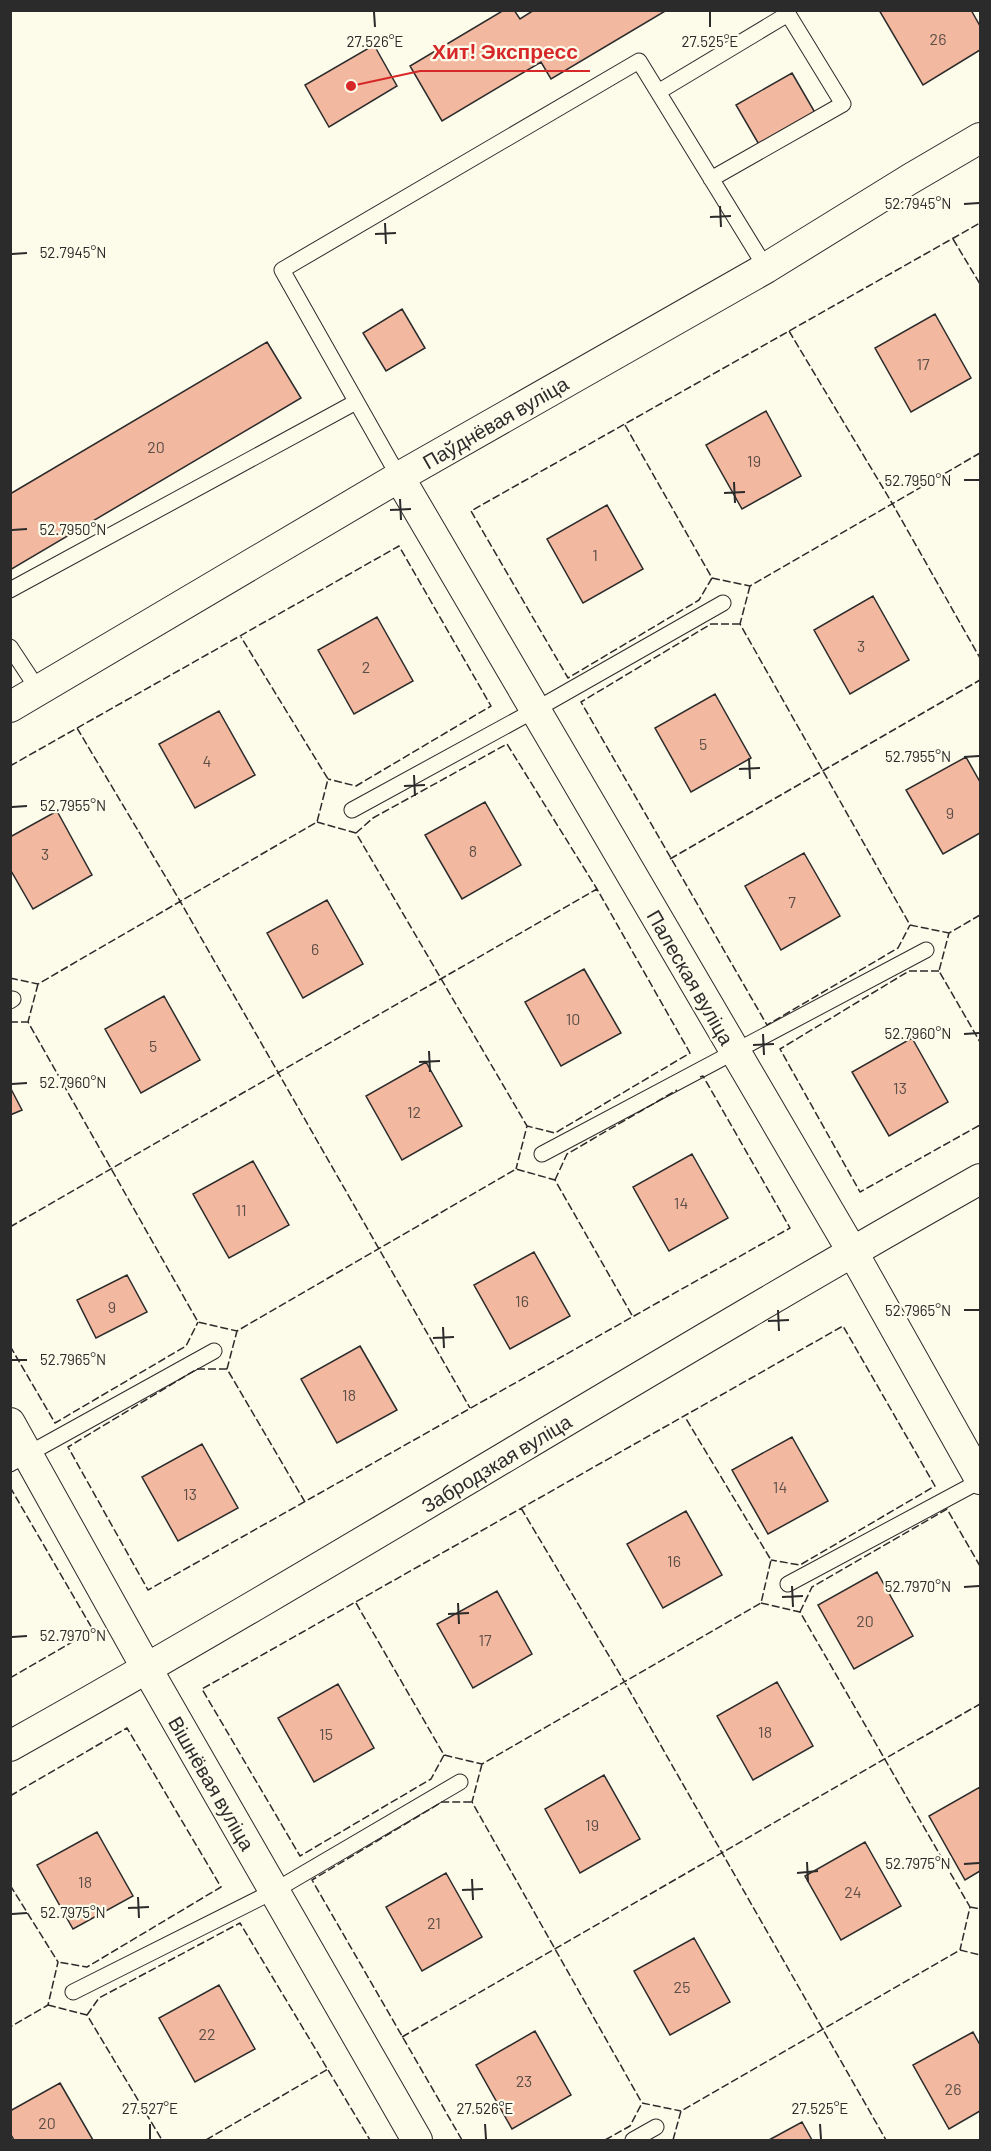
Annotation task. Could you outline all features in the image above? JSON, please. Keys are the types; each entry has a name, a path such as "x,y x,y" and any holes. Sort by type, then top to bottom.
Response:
{"street":[{"name":"Паўднёвая вуліца","path":"10,707 399,477 766,268 981,138"},
{"name":"Палеская вуліца","path":"399,477 852,1251 981,1480"},
{"name":"Забродзкая вуліца","path":"10,1746 147,1669 852,1251 981,1179"},
{"name":"Вішнёвая вуліца","path":"10,1423 19,1459 147,1669 417,2140"}],"lane":[{"path":"658,92 788,14 843,104 711,179"},
{"path":"399,477 282,270 639,61 766,268"},
{"path":"10,590 356,402"},
{"path":"352,810 535,710 723,603"},
{"path":"10,647 39,691"},
{"path":"542,1154 926,950"},
{"path":"19,1459 214,1351"},
{"path":"788,1584 981,1480"},
{"path":"73,1992 274,1891 460,1782"},
{"path":"633,2140 656,2127"}],"building":[{"path":"504,10 514,10 520,19 534,10 667,10 551,79 541,62 442,121 410,66"},
{"path":"879,10 971,10 980,26 980,50 923,85"},
{"path":"374,45 397,86 329,127 305,85"},
{"path":"792,73 817,116 761,148 736,105"},
{"path":"402,309 425,348 386,371 363,333"},
{"path":"935,314 971,378 911,412 875,348"},
{"path":"267,342 301,398 10,570 10,494"},
{"path":"766,411 801,476 742,509 706,445"},
{"path":"607,505 643,569 583,603 547,539"},
{"path":"873,596 909,660 850,694 814,630"},
{"path":"377,617 413,681 354,714 318,650"},
{"path":"715,694 751,758 691,792 655,728"},
{"path":"219,711 255,775 195,808 159,744"},
{"path":"966,757 980,782 980,833 943,854 906,790"},
{"path":"485,802 521,865 462,899 425,835"},
{"path":"57,811 92,875 33,909 10,869 10,837"},
{"path":"804,853 840,916 781,950 745,886"},
{"path":"327,900 363,964 303,998 267,933"},
{"path":"584,969 621,1033 561,1066 525,1002"},
{"path":"164,996 200,1060 141,1093 105,1029"},
{"path":"912,1038 948,1102 889,1136 852,1072"},
{"path":"426,1062 462,1126 402,1160 366,1096"},
{"path":"10,1087 22,1110 10,1115"},
{"path":"692,1154 728,1218 669,1251 633,1187"},
{"path":"253,1161 289,1225 229,1258 193,1194"},
{"path":"534,1252 570,1316 510,1349 474,1285"},
{"path":"127,1275 147,1312 96,1338 77,1300"},
{"path":"360,1346 397,1410 337,1443 301,1379"},
{"path":"792,1437 828,1501 768,1534 732,1470"},
{"path":"202,1444 238,1508 178,1541 142,1477"},
{"path":"686,1511 722,1575 663,1608 627,1544"},
{"path":"877,1572 913,1636 854,1669 818,1605"},
{"path":"497,1591 532,1654 473,1688 437,1624"},
{"path":"777,1682 813,1746 753,1780 717,1716"},
{"path":"338,1684 374,1748 314,1782 278,1718"},
{"path":"604,1775 640,1839 580,1873 545,1809"},
{"path":"980,1787 980,1871 965,1880 929,1816"},
{"path":"97,1832 133,1896 73,1929 37,1865"},
{"path":"865,1842 901,1906 841,1940 805,1876"},
{"path":"446,1873 482,1937 422,1971 386,1907"},
{"path":"694,1938 730,2002 670,2035 634,1971"},
{"path":"219,1985 255,2049 195,2082 159,2018"},
{"path":"535,2031 571,2095 512,2129 476,2065"},
{"path":"973,2032 980,2045 980,2111 949,2129 913,2065"},
{"path":"60,2083 93,2140 14,2140 10,2133 10,2111"},
{"path":"802,2122 812,2140 769,2140"}],"fence":[{"path":"712,578 699,600 568,678 471,511 980,223"},
{"path":"953,239 980,284"},
{"path":"789,331 892,503 980,658"},
{"path":"625,425 712,578 750,586 980,453"},
{"path":"10,766 399,546 491,706 356,786 328,779"},
{"path":"750,586 740,624 910,925 949,933"},
{"path":"740,624 711,624 581,702 767,1025 898,948 910,925"},
{"path":"10,978 38,984 317,822 328,779 241,637"},
{"path":"670,859 980,680"},
{"path":"77,728 180,901 470,1408"},
{"path":"356,833 373,818 507,744 597,889 690,1053 555,1133 527,1126"},
{"path":"317,822 356,833 527,1126 516,1169"},
{"path":"10,1227 597,889"},
{"path":"980,915 949,933 939,971 980,1042"},
{"path":"939,971 909,971 780,1049 860,1192 980,1125"},
{"path":"38,984 28,1022 198,1322 237,1331"},
{"path":"10,1022 28,1022"},
{"path":"227,1369 197,1369 68,1447 148,1590 790,1228 703,1076 700,1077"},
{"path":"555,1180 567,1154 677,1090"},
{"path":"305,1502 227,1369 237,1331 516,1169 555,1180 633,1317"},
{"path":"10,1346 55,1423 186,1346 198,1322"},
{"path":"444,1755 431,1779 300,1856 202,1689 843,1326 935,1486 800,1565 771,1560"},
{"path":"356,1603 444,1755 482,1764 761,1603 771,1560 685,1417"},
{"path":"10,1487 93,1630 10,1678"},
{"path":"521,1508 624,1681 886,2140"},
{"path":"800,1612 812,1587 947,1509 980,1566"},
{"path":"761,1603 800,1612 970,1907 960,1950"},
{"path":"402,2037 980,1704"},
{"path":"10,1796 127,1728 221,1887 87,1967 58,1962"},
{"path":"482,1764 472,1802 642,2103 681,2111"},
{"path":"462,2140 312,1880 442,1802 472,1802"},
{"path":"10,1885 58,1962 48,2005 10,2027"},
{"path":"970,1907 980,1909"},
{"path":"87,2015 99,1998 240,1923 370,2140"},
{"path":"673,2140 681,2111 960,1950 980,1955"},
{"path":"48,2005 87,2015 162,2140"},
{"path":"206,2140 328,2069"},
{"path":"605,2140 630,2126 642,2103"}],"place":[{"name":"Хит! Экспресс","path":"351,86"}]}
